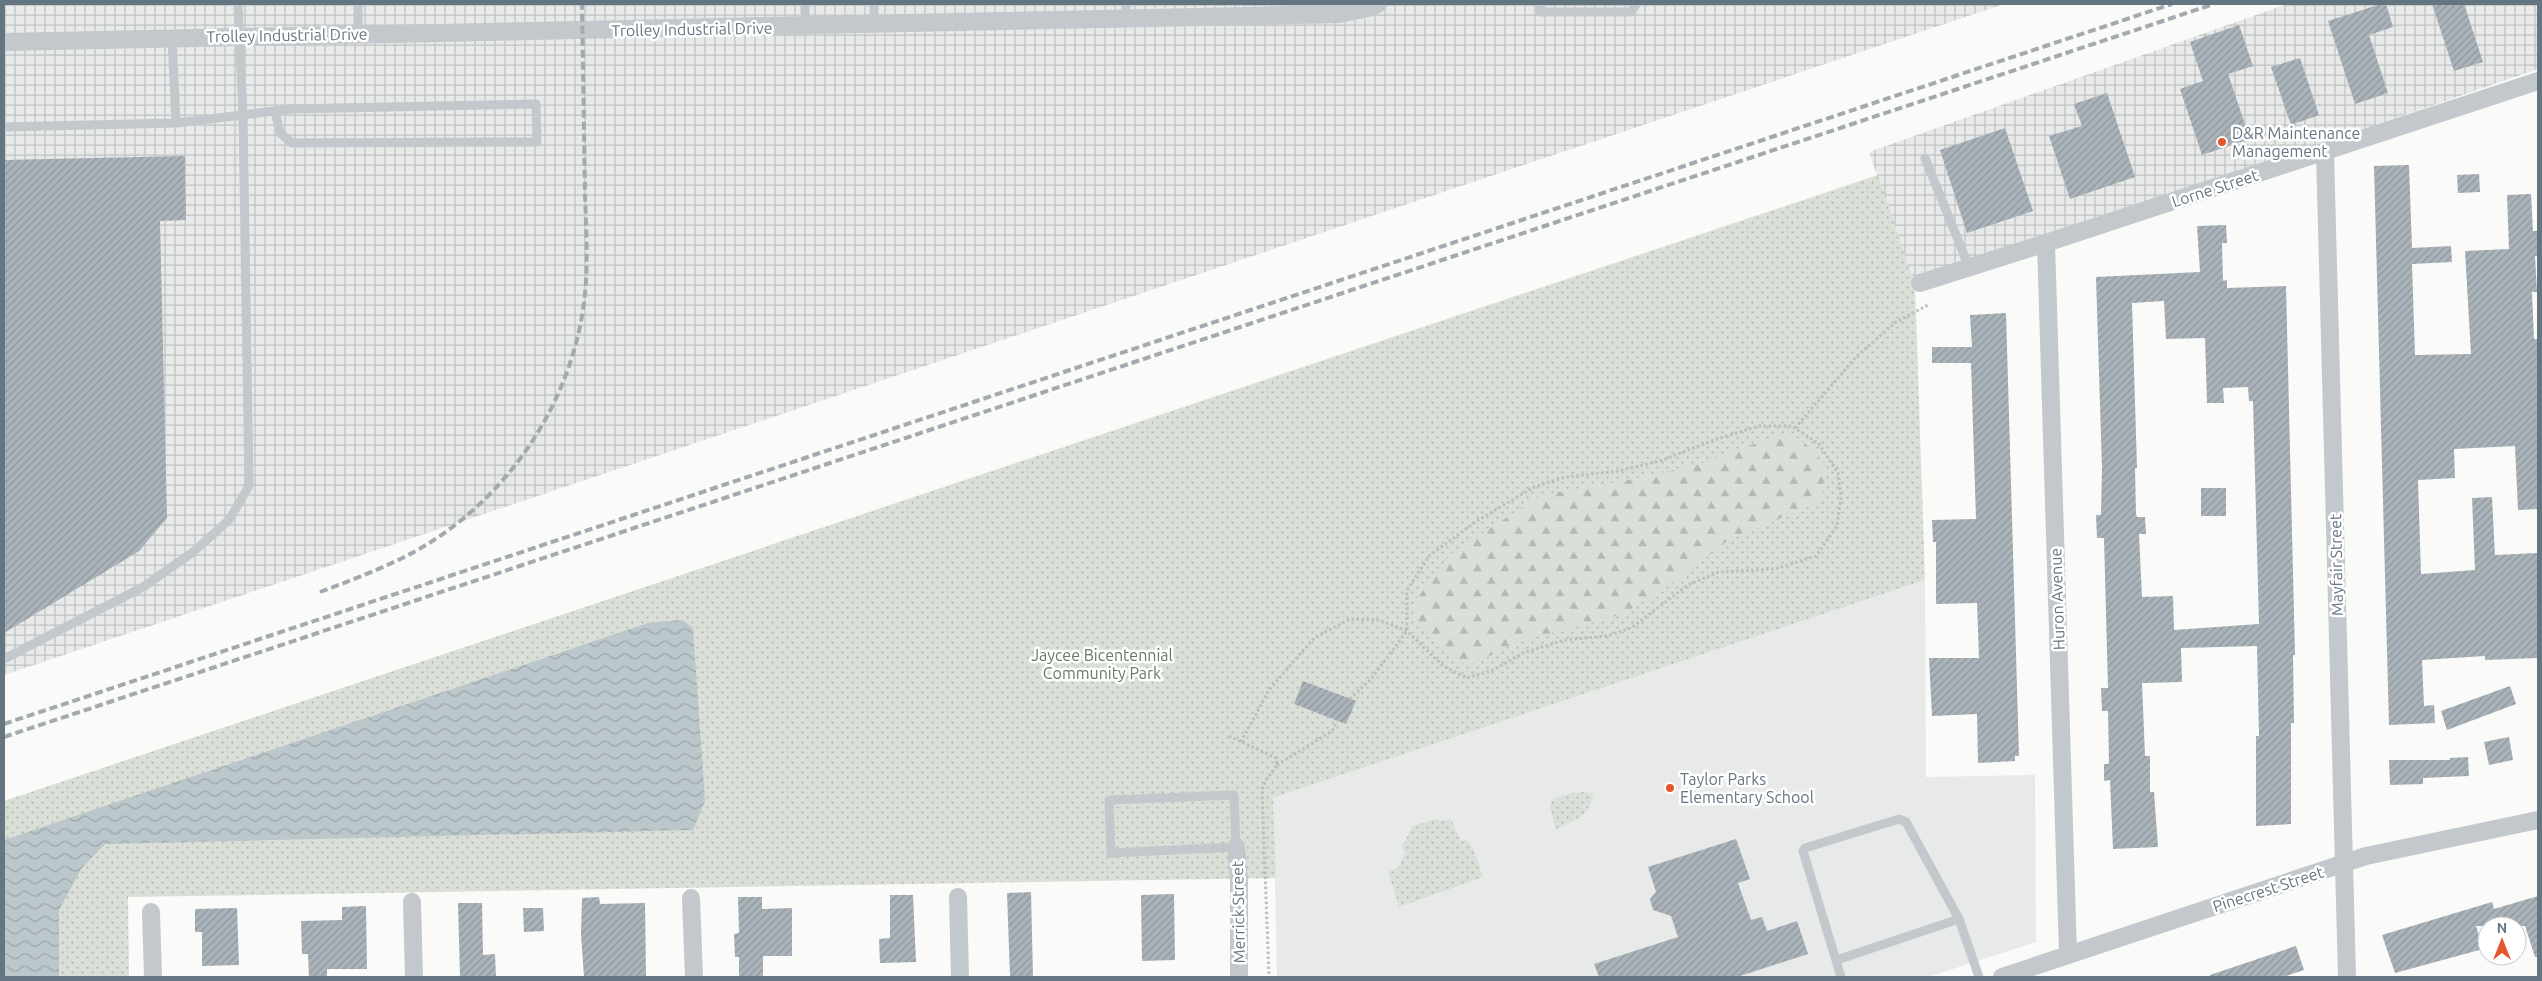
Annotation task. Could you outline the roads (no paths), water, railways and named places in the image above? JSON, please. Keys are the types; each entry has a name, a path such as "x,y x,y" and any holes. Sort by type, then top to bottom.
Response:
{"street":[{"name":"Trolley Industrial Drive","path":"4,42 874,25 1126,11 1241,10 1339,14 1378,4"},
{"name":"Lorne Street","path":"1920,283 2538,81"},
{"name":"Mayfair Street","path":"2325,152 2346,977"},
{"name":"Huron Avenue","path":"2046,243 2068,955"},
{"name":"Pinecrest Street","path":"2002,977 2366,856 2538,820"},
{"name":"Merrick Street","path":"1236,848 1239,880 1239,977"},
{"path":"691,898 694,977"},
{"path":"958,898 960,977"},
{"path":"412,902 414,977"},
{"path":"151,912 153,977"}],"lane":[{"path":"4,659 143,587 193,552 229,520 249,486 243,115 238,4"},
{"path":"358,4 358,34"},
{"path":"805,4 805,26"},
{"path":"874,4 874,25"},
{"path":"1540,4 1540,12 1593,8 1631,12 1636,4"},
{"path":"172,38 176,123"},
{"path":"4,127 176,123 289,108 536,104 537,142 292,143 280,133 275,111"},
{"path":"1925,158 1969,267"},
{"path":"1234,795 1236,848 1111,852 1109,800 1234,795"},
{"path":"1840,977 1837,960 1802,855 1805,848 1903,820 1906,822 1959,920 1979,977"},
{"path":"1837,960 1959,920"}],"water":[{"path":"682,620 693,628 705,801 693,830 105,844 81,869 59,910 59,977 4,977 4,840 648,623"}],"railway":[{"path":"320,592 380,569 414,552 446,531 476,507 503,480 526,450 546,418 562,383 575,347 583,310 586,281 582,4"},
{"path":"4,724 2172,4"},
{"path":"4,737 2214,4"}],"place":[{"name":"D&R Maintenance Management","path":"2222,142"},
{"name":"Taylor Parks Elementary School","path":"1670,788"}],"park label":[{"name":"Jaycee Bicentennial Community Park","path":"1102,664"}]}
